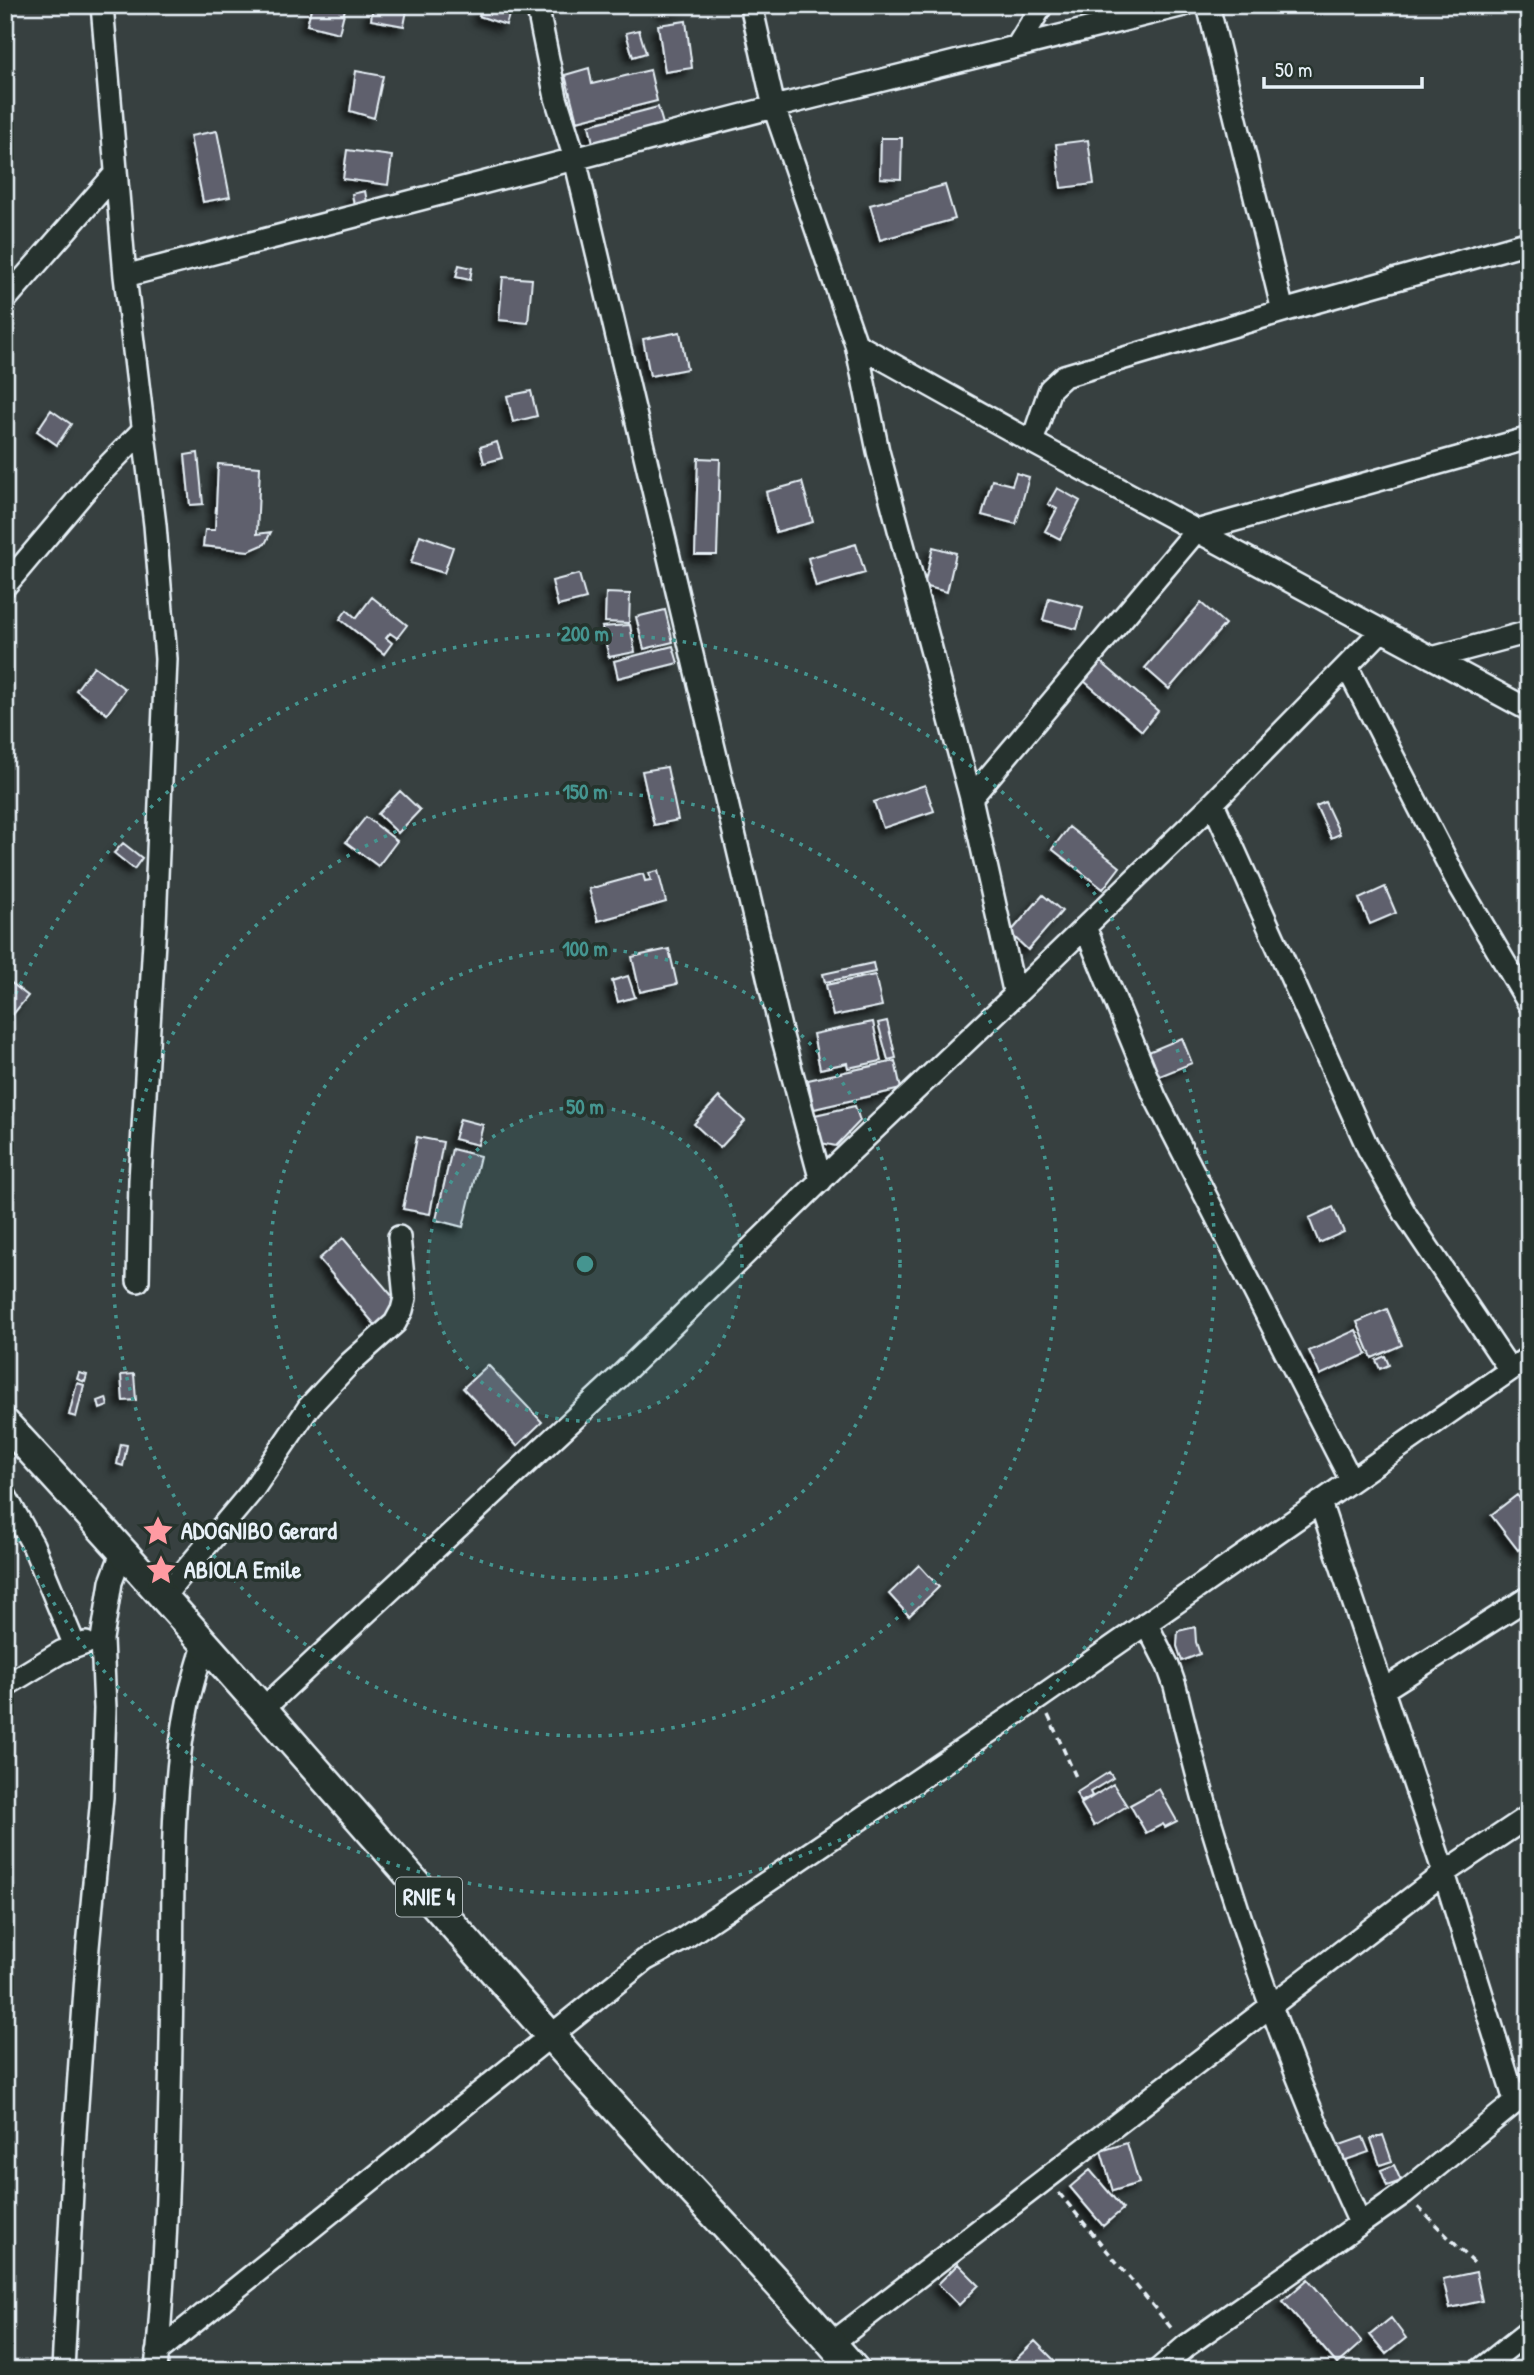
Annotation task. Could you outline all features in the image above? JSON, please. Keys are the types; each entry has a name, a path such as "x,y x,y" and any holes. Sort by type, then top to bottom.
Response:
{"main road":[{"name":"RNIE 4","path":"5,1423 264,1708 551,2036 855,2370"}],"street":[{"path":"102,5 125,276 155,525 166,659 159,774 155,924 140,1180 138,1281"},
{"path":"537,5 556,97 575,159 782,1036 821,1181"},
{"path":"751,5 775,107 856,344 878,451 971,799 1015,995"},
{"path":"1018,45 1042,5"},
{"path":"125,276 775,107 1184,5"},
{"path":"1208,5 1283,311"},
{"path":"5,300 116,173"},
{"path":"1032,442 1050,389 1064,376 1529,242"},
{"path":"856,344 1529,710"},
{"path":"5,586 95,479 143,430"},
{"path":"971,799 1196,531 1529,438"},
{"path":"264,1708 619,1377 1213,803 1381,631"},
{"path":"1433,658 1529,632"},
{"path":"1347,667 1458,883 1529,1004"},
{"path":"1213,803 1368,1148 1406,1214 1510,1370"},
{"path":"1084,927 1155,1097 1351,1480"},
{"path":"163,1597 252,1491 309,1407 350,1363 394,1322 402,1310 405,1285 398,1237"},
{"path":"157,2361 645,1960 680,1941 1040,1698 1529,1357"},
{"path":"5,1495 33,1545 75,1646"},
{"path":"1158,2370 1186,2346 1405,2193 1522,2096 1320,1502"},
{"path":"63,2370 75,2133 102,1797 105,1709 102,1639 111,1582 123,1550"},
{"path":"1383,1690 1529,1597"},
{"path":"1146,1623 1175,1686 1213,1831 1271,2006 1302,2092 1360,2223"},
{"path":"5,1686 75,1646 102,1639"},
{"path":"157,2361 170,2092 175,1819 188,1702 205,1642"},
{"path":"832,2343 1444,1872 1529,1816"},
{"path":"1480,2370 1529,2331"}],"path":[{"path":"1040,1698 1076,1777"},
{"path":"1046,2178 1186,2346"},
{"path":"1405,2193 1475,2264"}],"building":[{"path":"312,5 346,5 339,33 307,25"},
{"path":"373,5 408,5 404,26 371,20"},
{"path":"482,5 512,5 506,25 479,16"},
{"path":"662,5 691,5 664,13"},
{"path":"686,21 692,68 665,72 658,25"},
{"path":"639,30 646,53 633,57 626,33"},
{"path":"589,68 592,84 650,70 657,101 577,121 565,75"},
{"path":"356,71 383,76 374,118 350,111"},
{"path":"658,107 663,124 593,143 589,125"},
{"path":"217,131 230,197 203,202 190,136"},
{"path":"881,138 902,138 901,179 880,178"},
{"path":"1088,140 1094,184 1061,188 1056,144"},
{"path":"347,150 392,156 388,185 343,179"},
{"path":"945,185 955,219 880,240 870,205"},
{"path":"365,191 367,202 354,205 352,194"},
{"path":"459,265 472,268 470,280 456,277"},
{"path":"503,277 532,279 528,323 499,320"},
{"path":"680,332 687,369 650,376 643,339"},
{"path":"531,391 537,416 513,422 507,396"},
{"path":"51,410 71,424 57,445 37,431"},
{"path":"497,442 502,458 484,463 480,447"},
{"path":"198,453 203,504 190,505 185,455"},
{"path":"698,458 720,459 717,555 695,555"},
{"path":"218,464 260,467 257,534 271,532 265,544 249,551 203,546 205,530 215,530"},
{"path":"1016,473 1029,477 1016,524 982,515 992,480 1012,485"},
{"path":"802,482 813,522 776,532 766,492"},
{"path":"1057,488 1080,501 1060,539 1045,531 1057,509 1048,504"},
{"path":"420,535 453,547 444,573 411,563"},
{"path":"856,544 865,573 816,587 808,558"},
{"path":"933,547 956,553 947,592 924,586"},
{"path":"579,574 586,599 558,606 552,581"},
{"path":"606,593 630,594 629,623 605,622"},
{"path":"372,597 407,625 397,638 390,633 386,638 392,643 384,654 340,619 347,610 356,618"},
{"path":"1049,598 1083,607 1077,629 1043,620"},
{"path":"1201,603 1225,624 1169,689 1145,668"},
{"path":"665,610 673,642 644,649 636,617"},
{"path":"630,625 635,652 609,657 602,627"},
{"path":"673,646 678,663 618,678 614,661"},
{"path":"1101,662 1158,711 1142,731 1084,681"},
{"path":"94,666 125,689 107,714 76,690"},
{"path":"667,767 678,820 654,825 642,771"},
{"path":"925,785 934,811 883,828 874,802"},
{"path":"400,791 420,810 398,833 378,814"},
{"path":"1325,802 1340,834 1331,838 1316,806"},
{"path":"366,817 397,841 378,866 346,842"},
{"path":"1069,827 1120,867 1103,889 1052,849"},
{"path":"123,843 142,858 134,869 114,853"},
{"path":"658,871 666,902 598,921 589,889 643,874 645,881 651,880 649,873"},
{"path":"1385,887 1396,913 1370,924 1359,899"},
{"path":"1043,895 1062,911 1028,950 1010,933"},
{"path":"669,949 677,984 640,992 632,957"},
{"path":"873,963 875,972 825,982 823,974"},
{"path":"875,975 882,1006 833,1016 826,985"},
{"path":"628,976 635,997 618,1002 612,981"},
{"path":"5,978 28,996 11,1017 5,1013"},
{"path":"887,1021 896,1058 888,1060 878,1023"},
{"path":"873,1022 881,1061 848,1068 847,1063 820,1069 813,1034"},
{"path":"1182,1038 1192,1063 1155,1078 1146,1053"},
{"path":"895,1061 901,1089 814,1109 808,1080"},
{"path":"719,1097 745,1121 720,1148 694,1124"},
{"path":"855,1106 860,1121 836,1146 821,1143 815,1115"},
{"path":"460,1119 483,1125 478,1145 454,1139"},
{"path":"417,1137 443,1142 430,1214 403,1209"},
{"path":"452,1149 480,1156 463,1227 436,1220"},
{"path":"1333,1207 1344,1232 1319,1243 1309,1218"},
{"path":"343,1238 399,1304 376,1326 319,1259"},
{"path":"1387,1309 1402,1345 1372,1358 1357,1322"},
{"path":"1356,1330 1367,1354 1320,1375 1309,1351"},
{"path":"1385,1356 1389,1365 1380,1369 1376,1360"},
{"path":"488,1365 542,1422 517,1446 463,1388"},
{"path":"79,1373 87,1375 85,1382 77,1379"},
{"path":"134,1374 136,1400 123,1401 121,1375"},
{"path":"77,1383 84,1385 76,1417 69,1415"},
{"path":"106,1398 108,1406 100,1409 98,1401"},
{"path":"121,1444 127,1445 123,1466 117,1464"},
{"path":"1517,1495 1529,1510 1529,1542 1518,1550 1491,1515"},
{"path":"919,1565 939,1587 909,1616 889,1594"},
{"path":"1195,1627 1200,1654 1182,1661 1177,1646 1178,1631"},
{"path":"1109,1772 1113,1778 1090,1792 1092,1796 1081,1802 1076,1793"},
{"path":"1113,1784 1127,1806 1094,1826 1081,1804"},
{"path":"1159,1789 1177,1821 1165,1827 1163,1824 1146,1833 1130,1805"},
{"path":"1383,2135 1392,2161 1380,2165 1371,2139"},
{"path":"1363,2137 1369,2152 1343,2161 1337,2146"},
{"path":"1127,2143 1139,2183 1113,2191 1101,2151"},
{"path":"1394,2165 1401,2181 1387,2186 1381,2170"},
{"path":"1090,2170 1123,2209 1103,2226 1070,2187"},
{"path":"958,2264 979,2285 959,2305 938,2284"},
{"path":"1476,2272 1482,2301 1450,2308 1443,2279"},
{"path":"1308,2279 1362,2342 1337,2364 1283,2301"},
{"path":"1391,2318 1406,2338 1386,2354 1370,2335"},
{"path":"1035,2341 1055,2361 1046,2370 1005,2370"}],"place":[{"name":"ADOGNIBO Gerard","path":"158,1531"},
{"name":"ABIOLA Emile","path":"161,1570"}]}
